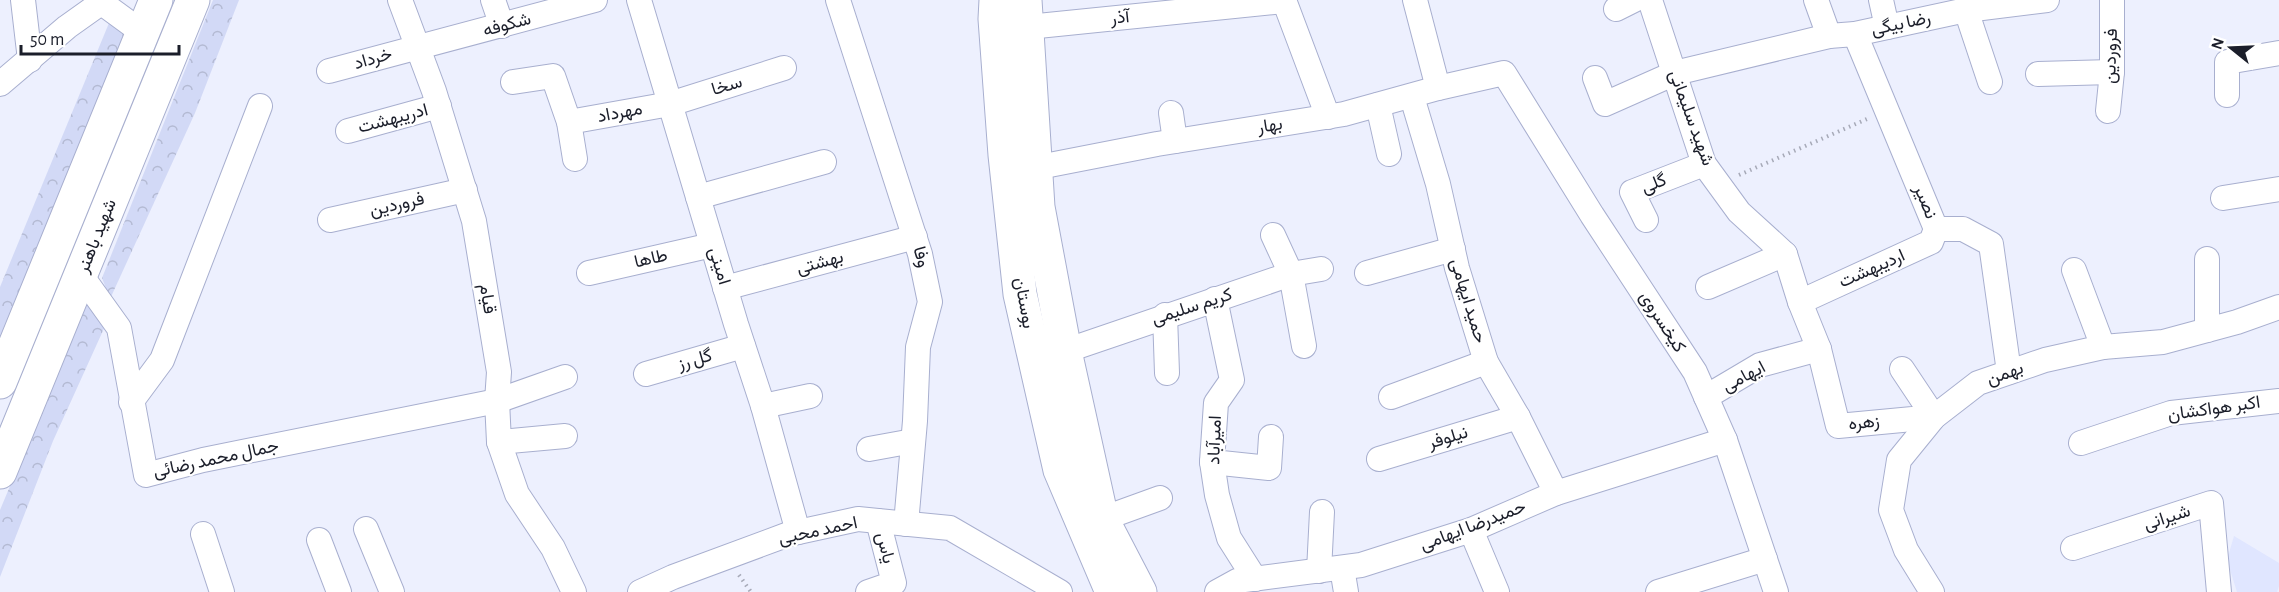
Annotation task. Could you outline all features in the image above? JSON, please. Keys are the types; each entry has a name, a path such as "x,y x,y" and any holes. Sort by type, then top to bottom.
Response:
{"street":[{"path":"23,0 30,60"},
{"name":"شهید باهنر","path":"0,382 156,0"},
{"name":"شهید باهنر","path":"0,472 11,419 81,275 193,0"},
{"name":"قیام","path":"400,0 439,106 474,220 499,372 497,401 500,442 517,494 553,548 574,592"},
{"path":"493,0 502,27"},
{"name":"شکوفه","path":"418,46 502,27 595,0"},
{"name":"وفا","path":"838,0 928,283 930,302 918,347 906,524"},
{"name":"بوستان","path":"996,0 995,19 1005,155 1020,294 1060,470 1112,592"},
{"path":"1415,0 1438,87"},
{"name":"شهید سلیمانی","path":"1650,0 1704,164 1739,212 1785,254"},
{"path":"1816,0 1829,36"},
{"path":"1881,0 1887,27"},
{"name":"رضا بیگی","path":"1596,78 1605,104 1675,73 1829,36 1855,34 1966,10 2041,0"},
{"name":"فروردین","path":"2108,111 2112,72 2112,0"},
{"path":"0,84 67,27 104,1 143,33"},
{"name":"امینی","path":"644,1 670,104 763,406 798,532"},
{"path":"1284,1 1328,117"},
{"name":"آذر","path":"1027,14 1284,1"},
{"path":"1966,10 1990,82"},
{"name":"بوستان","path":"1027,14 1038,207 1065,351 1102,519 1140,592"},
{"name":"نصیر","path":"1855,34 1936,229 1963,229 1992,244 2009,372"},
{"name":"خرداد","path":"328,71 418,46"},
{"path":"2227,95 2227,62 2279,53"},
{"name":"سخا","path":"670,104 784,68"},
{"path":"2038,74 2112,72"},
{"name":"بهار","path":"1034,168 1175,141 1328,117 1412,97 1438,87 1504,73"},
{"name":"کیخسروی","path":"1504,73 1592,215 1695,372 1725,440 1776,592"},
{"path":"513,82 553,76 569,122 575,159"},
{"name":"حمید ایهامی","path":"1412,97 1486,362 1518,417 1556,493"},
{"name":"مهرداد","path":"569,122 670,104"},
{"path":"1378,105 1389,154"},
{"path":"131,402 162,360 260,106"},
{"name":"ادریبهشت","path":"348,131 439,106"},
{"path":"1172,113 1175,141"},
{"path":"698,197 824,162"},
{"name":"گلی","path":"1646,220 1632,192 1704,164"},
{"path":"2223,198 2279,189"},
{"name":"فروردین","path":"330,220 465,190"},
{"name":"اردیبهشت","path":"1800,302 1931,242 1936,229"},
{"path":"1273,235 1291,274 1304,346"},
{"name":"بهشتی","path":"725,288 915,237"},
{"name":"طاها","path":"589,273 712,245"},
{"path":"1367,273 1453,249"},
{"path":"1708,287 1785,254 1800,302 1819,349"},
{"path":"2206,330 2207,259"},
{"name":"کریم سلیمی","path":"1065,351 1165,315 1291,274 1321,269"},
{"path":"2074,270 2103,347"},
{"name":"جمال محمد رضائی","path":"81,275 119,328 146,475 203,460 497,401"},
{"name":"امیرآباد","path":"1215,299 1232,380 1216,403 1212,462 1217,495 1229,538 1255,579"},
{"name":"بهمن","path":"1932,592 1906,550 1891,510 1899,460 1934,417 1978,383 2045,360 2103,347 2163,342 2237,322 2279,306"},
{"path":"1165,315 1167,373"},
{"name":"گل رز","path":"646,374 743,346"},
{"name":"ایهامی","path":"1706,397 1760,365 1819,349"},
{"name":"زهره","path":"1819,349 1838,426 1934,417"},
{"path":"1391,397 1486,362"},
{"path":"1902,369 1934,417"},
{"path":"497,401 565,377"},
{"path":"763,406 810,396"},
{"name":"اکبر هواکشان","path":"2081,443 2171,413 2279,401"},
{"name":"نیلوفر","path":"1379,459 1518,417"},
{"path":"500,442 565,436"},
{"path":"1212,462 1269,468 1271,437"},
{"name":"حمیدرضا ایهامی","path":"1217,592 1237,581 1361,565 1471,530 1556,493 1725,440"},
{"path":"868,449 913,441"},
{"path":"1102,519 1160,498"},
{"name":"شیرانی","path":"2073,548 2211,503 2217,591"},
{"path":"1322,512 1330,569 1346,592"},
{"name":"احمد محبی","path":"640,592 727,556 798,532 858,519 950,528 1060,592"},
{"name":"یاس","path":"868,592 894,583 878,521"},
{"path":"366,529 392,592"},
{"path":"1471,530 1497,592"},
{"path":"203,534 222,592"},
{"path":"319,540 339,592"},
{"path":"1658,592 1765,559"}],"path":[{"path":"1718,184 1886,110"}],"shaded area":[{"path":"2234,536 2279,563 2277,592 2237,592 2227,560"}],"green space":[{"path":"213,0 239,0 195,113 110,299 102,278"},
{"path":"121,19 130,29 0,354 0,287 109,23"},
{"path":"87,302 106,324 53,441 0,577 0,510"}]}
